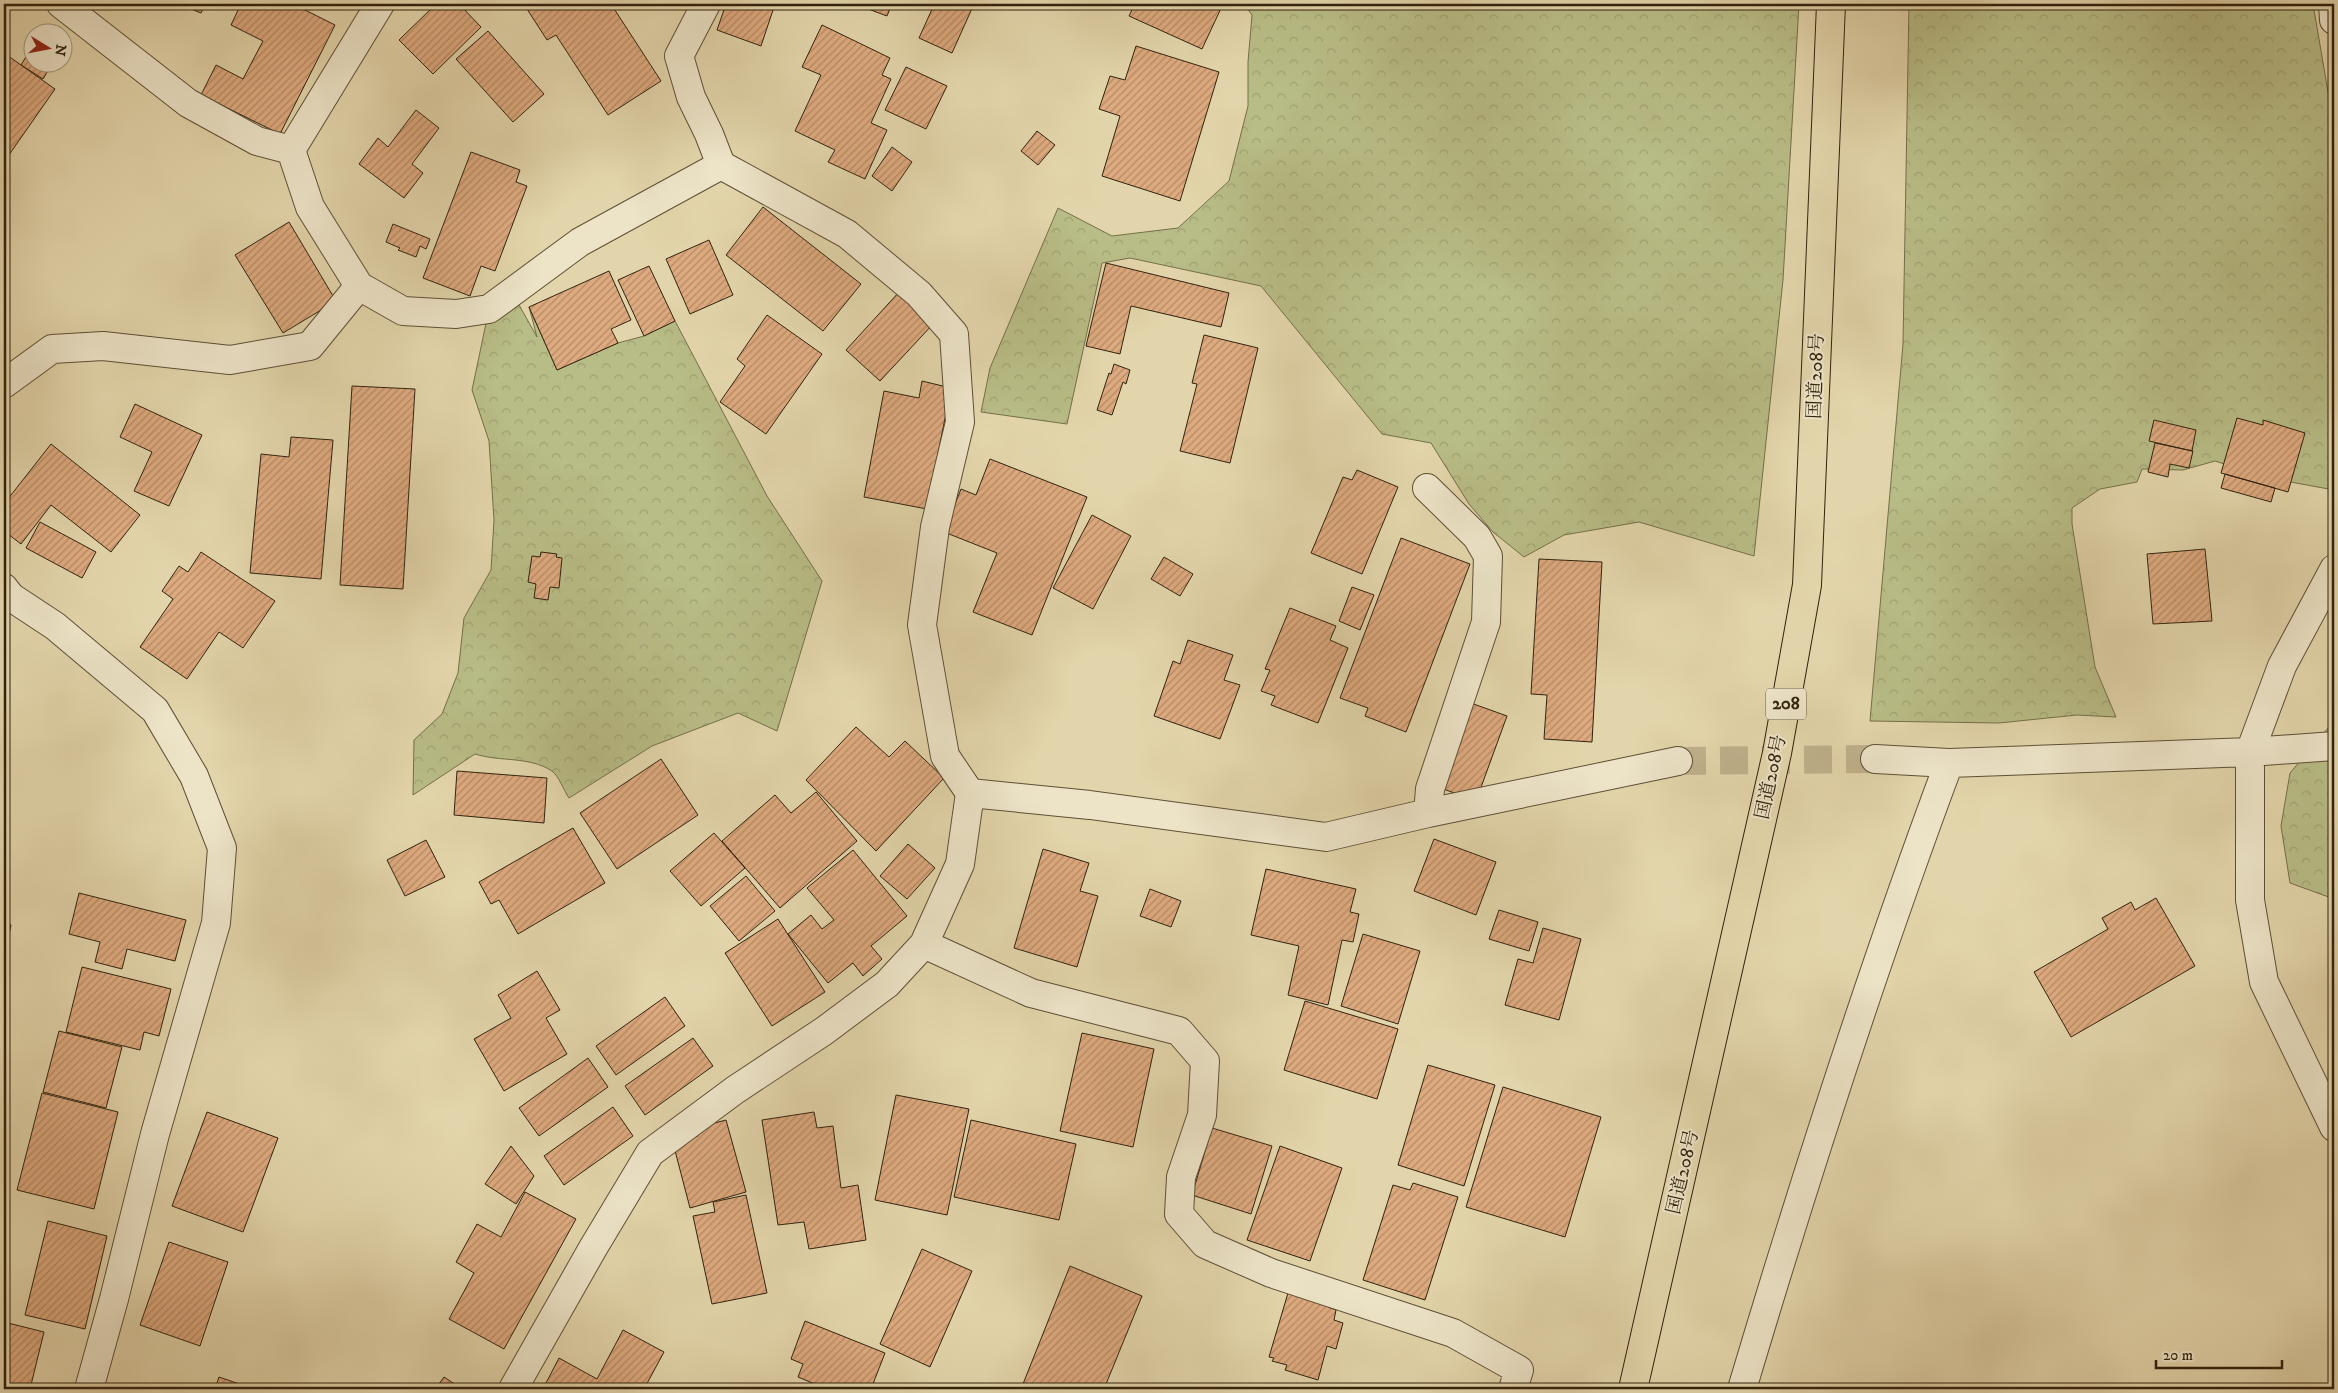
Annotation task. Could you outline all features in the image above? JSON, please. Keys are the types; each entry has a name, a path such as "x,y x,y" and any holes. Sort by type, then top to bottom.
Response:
{"highway":[{"name":"国道208号","path":"1633,1389 1777,753 1807,585 1831,4"}],"street":[{"path":"61,4 188,103 257,141 291,150"},
{"path":"380,4 291,150 310,207 359,286 403,311 456,314 489,309 580,242 721,165"},
{"path":"513,1389 593,1248 650,1153 735,1090 824,1032 887,984 924,944 960,864 970,793 945,756 922,625 935,527 960,422 954,334 919,294 847,234 721,165 709,134 691,97 679,56 706,4"},
{"path":"2333,4 2334,20"},
{"path":"4,384 52,349 103,346 230,360 310,346 359,286"},
{"path":"1427,488 1477,537 1488,556 1486,622 1430,789 1428,813"},
{"path":"2334,569 2282,666 2250,752 2250,900 2264,982 2334,1127"},
{"path":"4,588 11,597 55,626 155,710 194,776 222,848 216,923 155,1134 114,1299 89,1389"},
{"path":"1875,759 1949,763 2250,752 2334,746"},
{"path":"970,793 1090,805 1326,837 1428,813 1678,761"},
{"path":"1742,1389 1852,1036 1903,886 1949,763"},
{"path":"924,944 1031,993 1179,1031 1205,1061 1202,1115 1181,1177 1179,1214 1205,1244 1271,1273 1454,1333 1519,1370 1513,1389"}],"green space":[{"path":"1244,4 1799,4 1783,280 1754,556 1639,522 1564,535 1524,557 1493,532 1469,504 1431,443 1382,434 1261,286 1130,258 1102,263 1067,424 981,412 990,368 1058,208 1112,236 1178,228 1229,181 1248,106 1248,62 1252,15"},
{"path":"1909,4 2313,4 2334,127 2334,490 2269,478 2215,461 2183,470 2142,469 2137,482 2100,489 2072,508 2072,524 2095,667 2116,717 2077,715 1999,723 1870,721 1903,344"},
{"path":"514,296 537,337 529,307 557,370 618,343 644,336 675,321 767,496 822,581 777,731 738,713 652,746 569,798 555,773 543,766 524,761 475,754 413,795 414,740 442,714 458,673 464,618 491,570 494,520 489,441 472,390 489,309"},
{"path":"2334,721 2334,899 2290,883 2281,826 2290,773"}],"building":[{"path":"179,4 205,4 201,13"},
{"path":"241,4 293,4 335,25 280,134 201,95 216,65 243,79 263,41 231,25"},
{"path":"436,4 459,4 481,27 433,74 399,40"},
{"path":"535,4 611,4 661,81 608,115 556,35 547,40 527,9"},
{"path":"726,4 765,4 774,7 761,46 717,30"},
{"path":"855,4 892,4 887,16"},
{"path":"927,4 974,4 952,53 919,38 933,7"},
{"path":"1135,4 1223,4 1202,49 1129,16"},
{"path":"822,25 890,58 882,75 891,79 871,123 887,130 865,179 828,162 835,150 795,131 821,75 802,67"},
{"path":"488,31 544,94 513,122 456,59"},
{"path":"1136,46 1219,72 1180,201 1102,176 1120,116 1099,109 1110,76 1125,80"},
{"path":"4,53 22,66 22,72 31,72 55,89 4,162"},
{"path":"906,67 947,86 926,129 885,110"},
{"path":"32,72 47,72 43,79"},
{"path":"416,110 439,128 412,164 423,173 404,198 359,164 378,138 388,147"},
{"path":"1037,131 1055,145 1038,165 1021,151"},
{"path":"892,147 912,162 892,191 872,176"},
{"path":"471,152 520,170 516,182 527,186 495,271 481,266 470,296 423,278"},
{"path":"763,207 861,284 823,331 726,255"},
{"path":"289,222 336,301 283,333 235,255"},
{"path":"393,224 430,239 426,249 420,246 416,257 398,250 400,248 386,242"},
{"path":"709,240 733,295 690,314 666,259"},
{"path":"1106,263 1229,293 1221,327 1131,306 1120,354 1086,346"},
{"path":"649,266 675,321 644,336 618,280"},
{"path":"609,271 631,320 611,329 618,343 557,370 529,307"},
{"path":"900,291 934,323 880,381 846,350"},
{"path":"767,315 822,354 766,434 720,402 745,366 737,359"},
{"path":"1204,335 1258,348 1230,463 1180,451 1197,384 1192,383"},
{"path":"1114,364 1130,370 1126,384 1123,382 1112,415 1097,410 1109,373 1111,374"},
{"path":"922,381 951,388 927,509 864,497 884,391 919,398"},
{"path":"352,386 415,389 403,589 340,585"},
{"path":"135,404 202,435 169,506 134,491 152,452 120,437"},
{"path":"2237,418 2263,425 2263,420 2305,433 2288,492 2221,473"},
{"path":"2154,420 2196,430 2192,451 2149,441"},
{"path":"291,437 333,440 321,579 250,573 261,454 289,457"},
{"path":"2155,443 2193,451 2189,468 2170,464 2168,477 2148,472"},
{"path":"51,444 140,515 111,552 51,505 21,544 4,531 4,504"},
{"path":"990,459 1087,497 1032,635 973,612 997,553 944,532 961,489 976,495"},
{"path":"1357,470 1398,487 1362,574 1311,553 1343,477 1352,480"},
{"path":"2225,474 2275,488 2271,502 2221,488"},
{"path":"1092,515 1131,536 1093,609 1053,588"},
{"path":"40,522 96,552 82,578 26,548"},
{"path":"1401,538 1470,564 1406,732 1365,716 1368,708 1340,698"},
{"path":"2205,549 2212,621 2153,624 2147,554"},
{"path":"201,552 275,601 243,648 219,632 187,679 140,647 173,599 162,591 179,566 188,572"},
{"path":"541,552 557,554 556,557 562,558 559,588 550,587 548,600 534,598 536,584 528,582 532,556 540,557"},
{"path":"1164,557 1193,574 1180,596 1151,579"},
{"path":"1539,559 1602,562 1592,742 1544,739 1547,695 1531,694"},
{"path":"1352,587 1374,595 1360,630 1339,621"},
{"path":"1290,608 1336,626 1330,640 1348,648 1318,723 1271,705 1275,696 1261,691 1270,670 1265,669"},
{"path":"1188,640 1233,655 1224,680 1240,685 1220,739 1154,716 1173,661 1180,664"},
{"path":"1468,702 1507,716 1476,801 1438,787"},
{"path":"856,727 889,757 905,741 944,778 876,851 806,780"},
{"path":"661,759 698,815 617,869 580,813"},
{"path":"457,771 547,778 544,823 454,815"},
{"path":"816,792 857,841 780,908 722,841 775,795 791,813"},
{"path":"573,828 605,883 518,934 499,900 491,904 479,882"},
{"path":"714,833 745,868 701,906 670,871"},
{"path":"1434,839 1496,862 1476,915 1414,891"},
{"path":"426,840 445,877 405,896 387,860"},
{"path":"908,844 935,868 907,899 880,876"},
{"path":"1043,849 1089,863 1080,891 1098,896 1077,967 1014,948"},
{"path":"853,850 907,916 871,946 882,959 863,976 853,963 828,983 788,934 811,915 822,929 834,920 807,888"},
{"path":"1266,869 1356,889 1350,912 1359,914 1353,942 1342,940 1328,1005 1288,995 1299,946 1251,935"},
{"path":"746,876 775,911 739,941 710,906"},
{"path":"1150,889 1181,901 1171,927 1140,916"},
{"path":"79,893 186,920 175,961 127,949 122,969 95,962 100,942 69,934"},
{"path":"2156,898 2195,966 2071,1037 2034,972 2108,929 2102,918 2131,902 2135,910"},
{"path":"1499,910 1538,922 1529,951 1489,939"},
{"path":"778,919 825,992 772,1026 725,953"},
{"path":"4,923 11,925 4,958"},
{"path":"1543,928 1581,939 1559,1020 1505,1005 1518,959 1533,963"},
{"path":"1363,934 1420,951 1398,1024 1341,1006"},
{"path":"82,967 171,989 159,1036 144,1032 140,1050 66,1032"},
{"path":"537,971 560,1010 546,1018 567,1054 504,1091 474,1039 511,1018 498,995"},
{"path":"665,997 685,1026 616,1075 596,1046"},
{"path":"1305,1001 1398,1029 1377,1099 1284,1070"},
{"path":"59,1031 122,1047 106,1108 43,1092"},
{"path":"1082,1033 1154,1049 1133,1147 1060,1131"},
{"path":"693,1038 713,1066 645,1115 625,1086"},
{"path":"588,1058 608,1087 539,1136 519,1108"},
{"path":"1428,1065 1495,1085 1464,1186 1398,1165"},
{"path":"1503,1087 1601,1117 1565,1237 1466,1207"},
{"path":"42,1093 118,1112 94,1209 17,1190"},
{"path":"896,1095 969,1109 947,1215 875,1200"},
{"path":"613,1107 633,1136 564,1185 544,1156"},
{"path":"207,1112 278,1138 243,1232 172,1206"},
{"path":"814,1112 817,1128 833,1126 841,1188 858,1185 866,1240 809,1249 804,1222 778,1225 762,1120"},
{"path":"726,1120 746,1192 690,1208 673,1143 698,1136 696,1128"},
{"path":"971,1120 1076,1144 1059,1220 954,1197"},
{"path":"1212,1128 1272,1146 1251,1214 1192,1195"},
{"path":"511,1146 534,1176 516,1204 485,1184"},
{"path":"1280,1146 1342,1168 1310,1261 1247,1240"},
{"path":"1413,1183 1458,1197 1425,1300 1363,1280 1393,1185 1410,1190"},
{"path":"525,1192 576,1219 504,1349 449,1319 474,1273 456,1262 477,1224 501,1237"},
{"path":"746,1195 767,1293 712,1304 693,1216 715,1212 713,1202"},
{"path":"48,1221 107,1236 85,1329 25,1315"},
{"path":"169,1242 228,1262 200,1346 140,1325"},
{"path":"922,1249 972,1271 930,1367 880,1344"},
{"path":"1070,1266 1142,1296 1104,1389 1021,1389"},
{"path":"1288,1293 1329,1304 1328,1307 1336,1310 1334,1320 1343,1323 1336,1349 1327,1346 1318,1380 1285,1370 1287,1365 1272,1361 1274,1358 1269,1357"},
{"path":"805,1321 885,1353 871,1389 859,1389 851,1386 849,1389 827,1389 798,1377 803,1364 791,1359"},
{"path":"4,1322 44,1332 30,1389 4,1389"},
{"path":"623,1330 664,1352 644,1389 553,1389 545,1385 559,1358 597,1379"},
{"path":"219,1377 254,1389 215,1389"},
{"path":"444,1377 462,1389 435,1389"}],"tunnel":[{"path":"1678,761 1875,759"}]}
